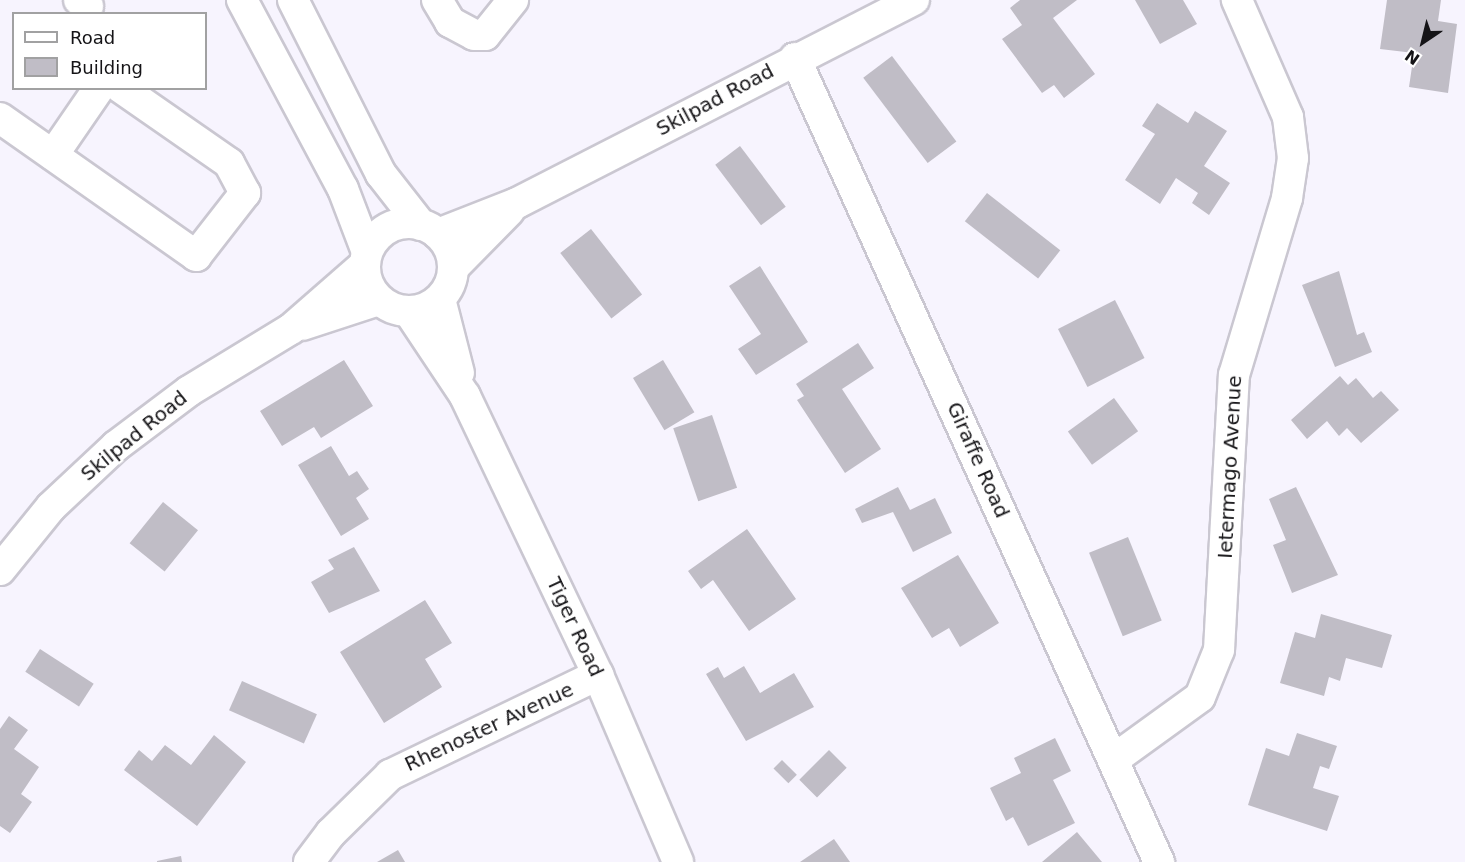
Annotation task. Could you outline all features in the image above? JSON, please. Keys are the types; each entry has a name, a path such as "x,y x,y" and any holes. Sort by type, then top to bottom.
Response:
{"street":[{"path":"242,0 343,189 366,258 368,284 379,300 409,312 440,299 453,268 430,230 381,174 293,0"},
{"path":"437,0 450,22 474,35 485,35 513,0"},
{"name":"Skilpad Road","path":"430,230 517,203 795,58 914,0"},
{"name":"Ietermago Avenue","path":"1113,760 1200,697 1220,650 1234,375 1287,198 1293,158 1288,117 1237,0"},
{"name":"Giraffe Road","path":"795,58 1159,862"},
{"path":"53,155 98,90"},
{"path":"0,118 196,256 245,193 229,163 124,90"},
{"name":"Skilpad Road","path":"453,268 517,203"},
{"path":"366,258 383,231 408,223 430,230"},
{"name":"Skilpad Road","path":"0,570 51,507 148,419 291,329 366,258"},
{"name":"Tiger Road","path":"440,299 465,396"},
{"name":"Skilpad Road","path":"291,329 379,300"},
{"name":"Tiger Road","path":"409,312 465,396 598,675 678,862"},
{"name":"Rhenoster Avenue","path":"309,862 339,824 390,775 598,675"}],"building":[{"path":"1020,0 1077,0 1053,18 1095,74 1064,98 1054,85 1042,93 1002,39 1022,25 1010,8"},
{"path":"1135,0 1183,0 1197,24 1160,44"},
{"path":"1387,0 1441,0 1438,21 1457,24 1448,93 1409,87 1414,53 1380,49"},
{"path":"892,56 956,141 928,163 863,78"},
{"path":"1157,103 1188,123 1195,111 1227,131 1204,166 1230,183 1209,215 1192,203 1198,193 1176,178 1160,204 1125,180 1155,134 1142,126"},
{"path":"740,146 786,207 761,225 715,165"},
{"path":"987,193 1060,250 1038,279 965,221"},
{"path":"591,229 642,294 611,318 560,253"},
{"path":"760,266 808,342 756,375 738,349 761,334 729,286"},
{"path":"1339,271 1357,335 1364,332 1372,352 1335,367 1302,285"},
{"path":"1115,300 1145,358 1087,387 1058,329"},
{"path":"858,343 874,368 842,389 881,449 845,473 797,400 804,396 796,384"},
{"path":"344,360 373,406 321,438 314,427 282,446 260,411"},
{"path":"663,360 694,412 664,430 633,378"},
{"path":"1340,376 1348,385 1356,378 1373,398 1381,391 1399,410 1361,443 1347,428 1339,436 1327,421 1307,439 1291,420"},
{"path":"1114,398 1138,431 1092,465 1068,432"},
{"path":"712,415 737,488 698,501 673,428"},
{"path":"331,446 349,476 357,471 369,489 356,498 369,519 341,536 298,465"},
{"path":"898,487 910,510 935,498 952,533 913,552 893,512 862,523 855,509"},
{"path":"1296,487 1338,575 1292,593 1273,545 1286,540 1269,499"},
{"path":"163,502 198,530 165,572 130,543"},
{"path":"747,529 796,599 749,631 713,580 701,589 688,571"},
{"path":"1128,537 1162,620 1123,636 1089,553"},
{"path":"354,547 380,591 329,613 311,582 334,569 328,560"},
{"path":"958,555 999,623 960,647 949,628 932,638 901,588"},
{"path":"425,600 452,643 425,659 442,687 384,723 340,652"},
{"path":"1321,614 1392,635 1382,668 1346,658 1340,681 1329,677 1324,696 1280,683 1295,632 1315,638"},
{"path":"40,649 94,684 79,707 25,672"},
{"path":"744,666 760,693 794,673 814,707 746,741 706,674 718,667 724,678"},
{"path":"242,681 317,714 304,744 229,710"},
{"path":"9,716 28,730 14,749 39,767 21,794 32,802 10,833 0,826 0,729"},
{"path":"1297,733 1337,746 1329,769 1320,766 1313,788 1339,796 1327,831 1248,805 1266,748 1289,756"},
{"path":"214,735 246,762 197,826 124,770 139,750 152,761 165,745 191,765"},
{"path":"1055,738 1071,771 1053,780 1075,823 1028,846 1013,817 1006,821 990,788 1021,773 1014,758"},
{"path":"829,750 847,768 817,797 799,780"},
{"path":"782,760 797,775 788,783 774,768"},
{"path":"1077,832 1102,862 1042,862"},
{"path":"834,839 850,862 800,862"},
{"path":"398,850 405,862 377,862"},
{"path":"181,856 182,862 157,862 157,861"}]}
